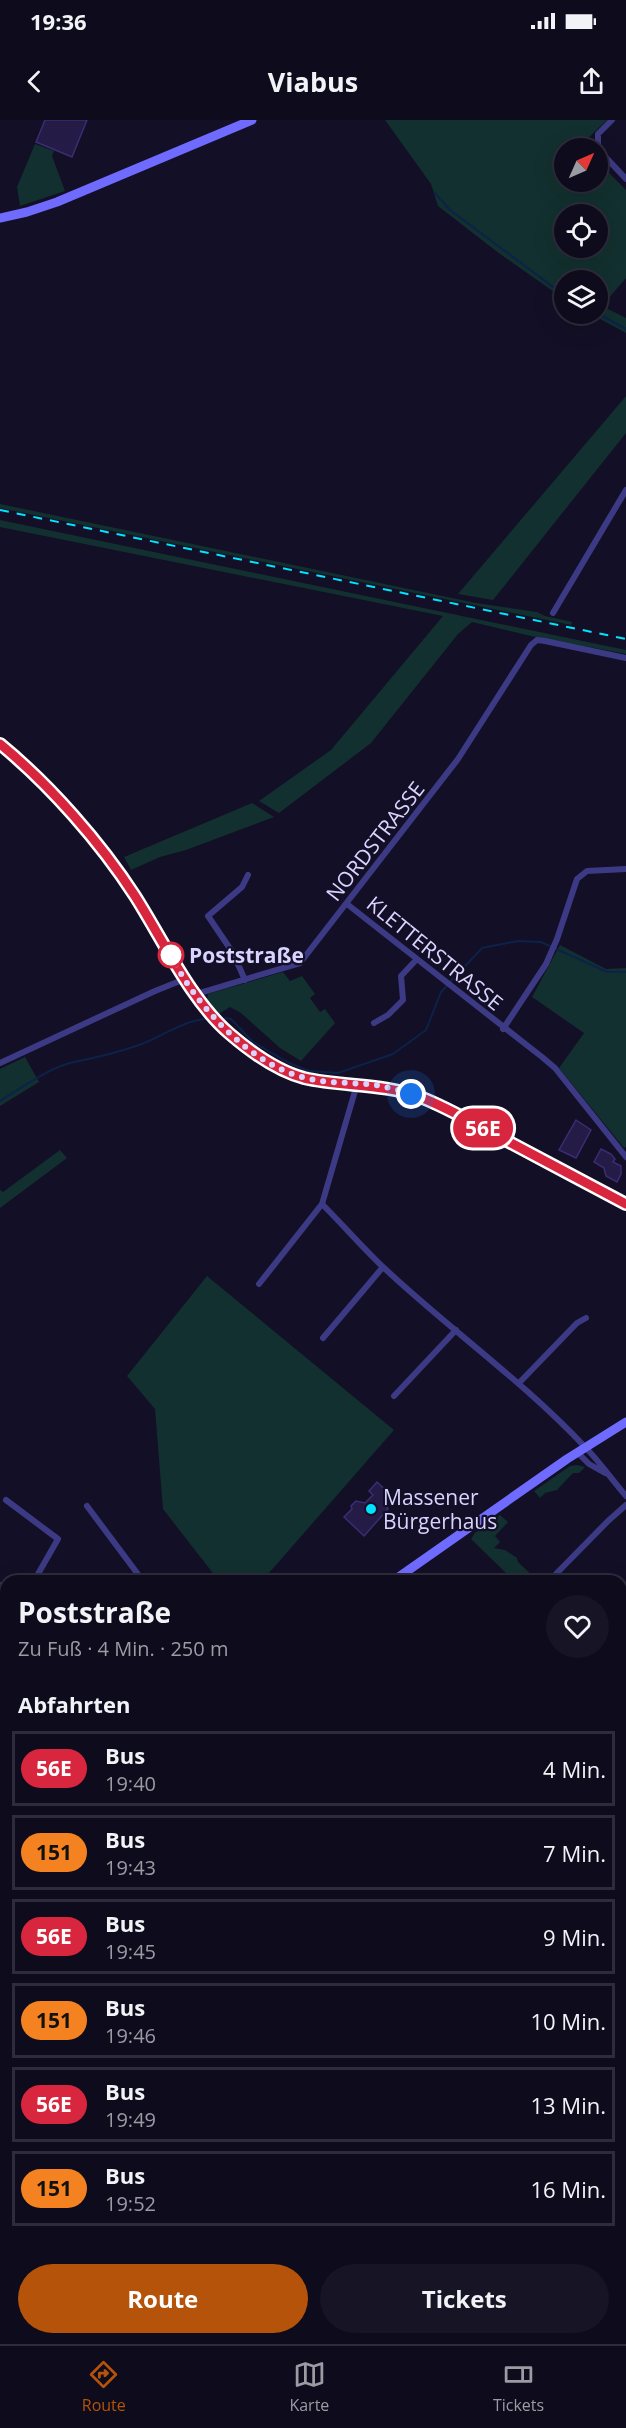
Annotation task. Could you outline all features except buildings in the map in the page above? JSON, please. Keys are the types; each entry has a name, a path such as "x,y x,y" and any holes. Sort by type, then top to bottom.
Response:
{"main road":[{"path":"0,218 27,213 57,202 252,120"},
{"path":"0,744 25,764 50,790 111,862 135,896 185,979 230,1034 276,1066 302,1077 377,1085 421,1097 626,1204"},
{"path":"402,1575 581,1449 626,1422"}],"street":[{"path":"612,120 598,134 598,149 626,179"},
{"path":"553,613 626,490"},
{"name":"NORDSTRASSE","path":"196,994 300,963 458,759 531,645 537,640 626,658"},
{"name":"KLETTERSTRASSE","path":"503,1029 552,952 577,879 586,871 626,869"},
{"path":"245,980 233,953 208,916 242,887 248,875"},
{"name":"KLETTERSTRASSE","path":"347,904 555,1068 626,1157"},
{"path":"375,1023 388,1015 403,1000 401,976 417,959"},
{"path":"0,1063 185,979"},
{"path":"259,1284 322,1204 355,1090"},
{"path":"322,1204 383,1267 519,1383 626,1496"},
{"path":"323,1338 383,1267"},
{"path":"519,1383 577,1323 586,1318"},
{"path":"394,1396 456,1330"},
{"path":"6,1500 58,1539 37,1575"},
{"path":"556,1575 626,1505"},
{"path":"87,1506 139,1575"}],"green space":[{"path":"385,120 607,120 588,138 554,138 554,192 608,192 608,172 626,190 626,278 608,299 608,270 554,270 554,292 438,206 431,184"},
{"path":"35,144 54,151 52,156 65,191 20,206 17,187"},
{"path":"608,309 626,318 626,333 608,323"},
{"path":"626,396 626,433 493,600 458,594"},
{"path":"0,504 476,603 537,612 572,622 571,625 0,508"},
{"path":"0,520 626,650 626,654 472,622 458,634 371,743 279,813 259,801 331,750 443,616 0,527"},
{"path":"252,803 274,817 186,850 160,857 131,870 124,857"},
{"path":"560,945 606,969 626,968 626,1147 624,1148 559,1068 584,1033 532,997"},
{"path":"283,972 290,981 302,976 315,994 310,998 320,1012 325,1009 335,1023 301,1061 280,1048 241,1013 230,1007 219,1014 207,1000 208,994"},
{"path":"25,1057 39,1082 0,1106 0,1069"},
{"path":"60,1150 67,1158 0,1208 0,1190 3,1192"},
{"path":"207,1276 394,1430 267,1575 214,1575 163,1509 155,1409 127,1376"},
{"path":"570,1466 585,1467 579,1473 573,1473 557,1490 545,1493 540,1498 534,1491"},
{"path":"500,1515 508,1522 495,1536 500,1542 494,1548 505,1550 517,1558 518,1562 532,1575 507,1575 471,1539 475,1533"}],"waterway":[{"path":"434,192 450,210 554,288"},
{"path":"608,319 626,329"},
{"path":"225,1018 231,1019 253,1042 289,1063 309,1071 338,1073 393,1054 426,1030 441,992 482,948 518,941 541,942 607,972 626,972"},
{"path":"0,1101 36,1078 65,1064 128,1049 188,1023 205,1019"}],"railway":[{"path":"0,510 626,639"}],"bus line":[{"name":"56E","path":"0,744 32,771 98,846 135,896 185,979 223,1028 241,1043 276,1066 302,1077 377,1085 421,1097 626,1204"}],"place":[{"name":"Poststraße","path":"171,955"},
{"name":"Massener Bürgerhaus","path":"371,1509"}],"route":[{"path":"171,955 185,979 223,1028 276,1066 302,1077 377,1085 411,1094"}]}
